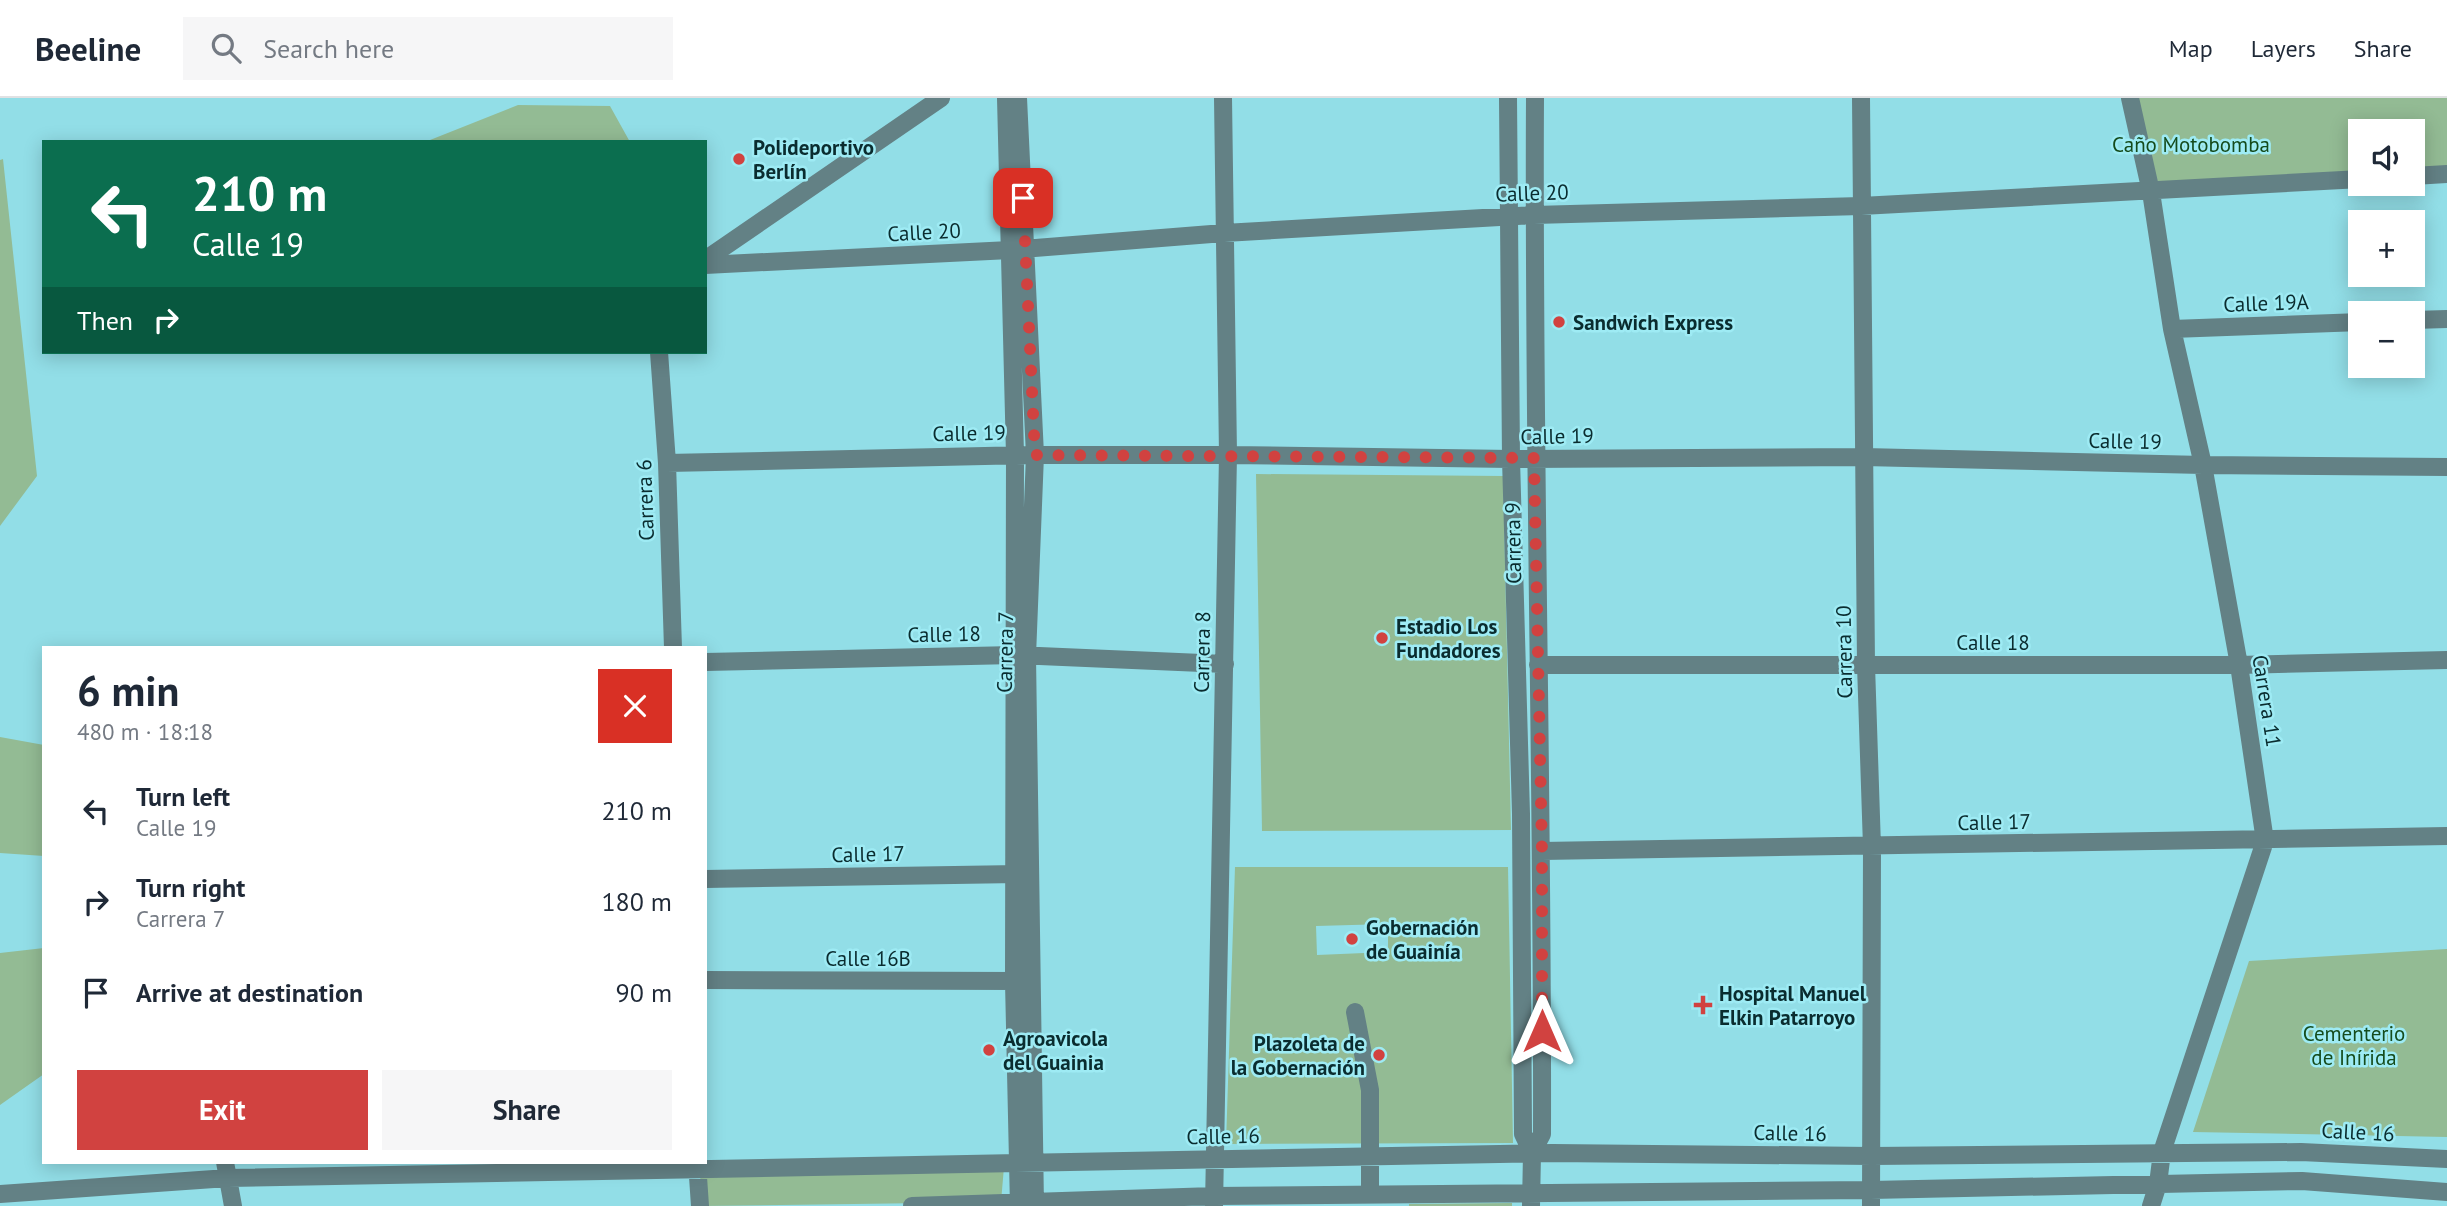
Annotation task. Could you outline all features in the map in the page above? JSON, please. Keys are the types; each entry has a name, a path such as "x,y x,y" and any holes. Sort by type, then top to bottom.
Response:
{"street":[{"path":"707,259 941,98"},
{"name":"Carrera 7","path":"1006,98 1035,455 1020,656"},
{"name":"Carrera 7","path":"1018,98 1015,455 1027,1205"},
{"name":"Carrera 8","path":"1214,1201 1228,455 1223,98"},
{"name":"Carrera 9","path":"1508,98 1507,216 1521,814 1523,1134 1532,1153"},
{"name":"Carrera 9","path":"1531,1199 1532,1153 1542,1134 1542,852 1534,458 1535,98"},
{"name":"Carrera 10","path":"1861,98 1866,665 1872,847 1871,1198"},
{"name":"Carrera 11","path":"2130,98 2151,192 2172,329 2203,466 2239,665 2265,841 2162,1152 2158,1184 2151,1206"},
{"path":"2425,175 2447,174"},
{"name":"Calle 20","path":"707,265 1018,249 1507,216 1861,206 2348,180"},
{"path":"2425,320 2447,319"},
{"name":"Calle 19A","path":"2172,329 2348,322"},
{"name":"Carrera 6","path":"659,354 667,463 673,646"},
{"name":"Calle 19","path":"667,463 1015,455 1228,455 1511,459 1864,457 2203,466 2447,467"},
{"name":"Calle 18","path":"707,662 1020,656 1225,664"},
{"name":"Calle 18","path":"1538,664 2239,665 2447,660"},
{"name":"Calle 17","path":"1542,852 2447,836"},
{"name":"Calle 17","path":"707,879 1023,874"},
{"name":"Calle 16B","path":"707,980 1023,981"},
{"path":"1355,1012 1370,1090 1370,1194"},
{"name":"Calle 16","path":"0,1194 226,1170 1026,1163 1532,1153 1872,1156 2301,1152 2447,1159"},
{"path":"697,1166 700,1206"},
{"path":"226,1170 233,1206"},
{"path":"912,1206 1214,1201 1370,1194 1531,1199 1871,1198 2158,1184 2302,1181 2447,1192"}],"green space":[{"name":"Caño Motobomba","path":"2137,98 2447,98 2447,174 2425,175 2425,119 2348,119 2348,180 2151,192"},
{"path":"518,105 610,106 629,140 430,140"},
{"path":"3,159 37,476 0,526 0,160"},
{"name":"Estadio Los Fundadores","path":"1256,474 1503,476 1511,830 1262,831"},
{"path":"0,737 42,745 42,856 0,853"},
{"path":"1235,867 1508,867 1513,1143 1226,1144","holes":["1388,924 1388,952 1317,955 1316,926"]},
{"path":"42,948 42,1075 0,1105 0,953"},
{"name":"Cementerio de Inírida","path":"2447,949 2447,1137 2193,1132 2249,961"},
{"path":"1004,1167 1001,1202 702,1206 700,1172"},
{"path":"1512,1203 1512,1206 1409,1206 1409,1204"}],"place":[{"name":"Polideportivo Berlín","path":"739,159"},
{"name":"Sandwich Express","path":"1559,322"},
{"name":"Estadio Los Fundadores","path":"1382,638"},
{"name":"Gobernación de Guainía","path":"1352,939"},
{"name":"Hospital Manuel Elkin Patarroyo","path":"1703,1005"},
{"name":"Agroavicola del Guainia","path":"989,1050"},
{"name":"Plazoleta de la Gobernación","path":"1379,1055"}],"route":[{"path":"1023,198 1035,455 1534,458 1542,852 1542,1031"}]}
